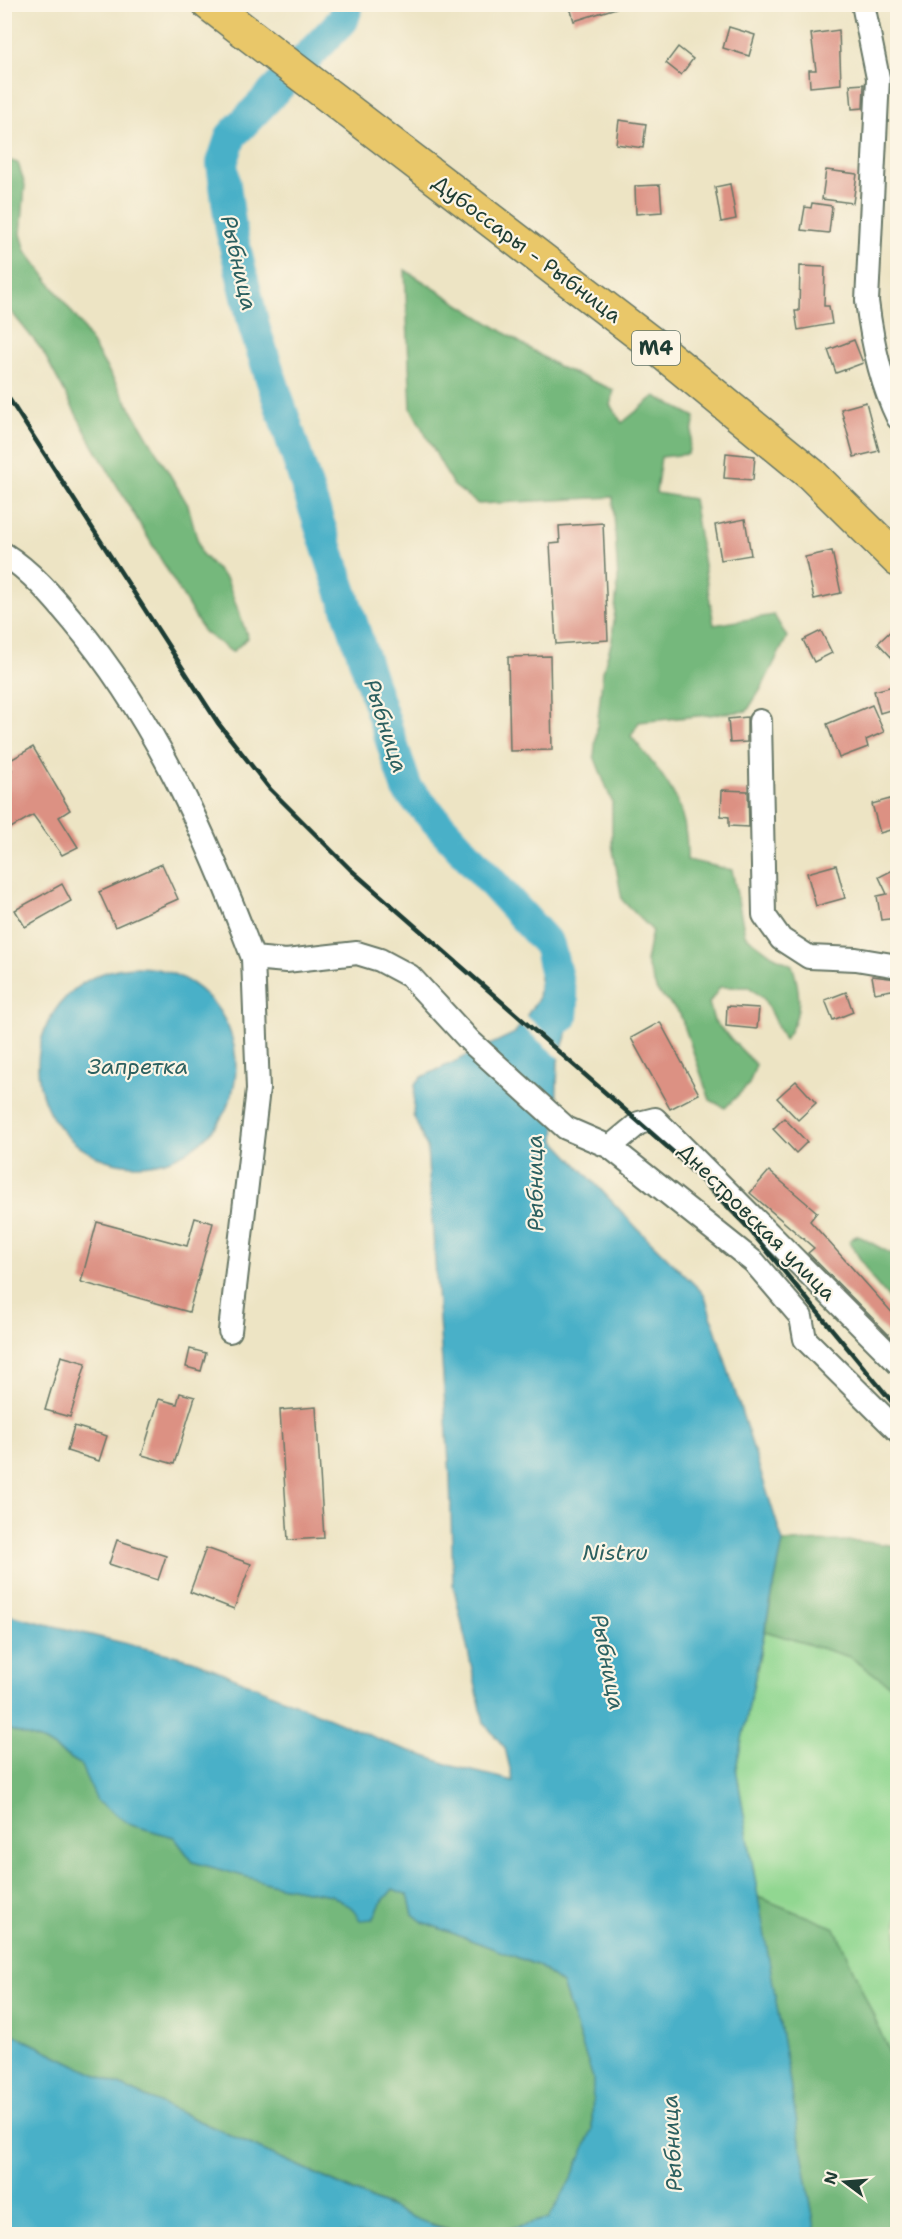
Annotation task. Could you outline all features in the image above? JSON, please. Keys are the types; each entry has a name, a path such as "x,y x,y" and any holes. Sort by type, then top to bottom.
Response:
{"highway":[{"name":"Дубоссары - Рыбница","path":"209,4 678,365 812,475 897,560"}],"street":[{"path":"863,4 878,78 867,301 871,336 890,402 897,418"},
{"path":"4,554 49,592 93,645 139,712 216,860 253,958 258,1089 230,1331"},
{"path":"760,722 764,915 781,939 809,957 897,966"},
{"name":"Днестровская улица","path":"253,958 286,961 357,953 380,960 410,976 471,1042 566,1128 610,1147 753,1262 801,1317 805,1339 897,1431"},
{"name":"Днестровская улица","path":"610,1147 639,1123 655,1119 897,1363"}],"green space":[{"path":"4,159 18,163 25,185 21,234 26,251 80,323 188,505 201,553 227,580 248,638 232,652 204,632 90,440 42,350 5,304"},
{"path":"405,270 559,367 614,390 610,405 622,423 655,396 695,417 688,454 661,457 656,493 693,499 714,625 774,615 787,637 761,689 747,711 639,722 631,736 664,779 679,806 687,839 687,860 732,870 745,935 772,955 792,965 795,975 798,994 797,1013 795,1022 784,1040 764,999 749,987 720,987 709,1003 714,1021 756,1065 749,1084 725,1108 710,1100 680,1014 657,991 646,962 652,930 622,900 612,844 612,802 594,756 603,671 612,640 618,580 613,497 478,504 453,485 411,408"},
{"path":"857,1235 897,1257 897,1308 873,1280 849,1241"},
{"path":"857,1541 897,1546 897,1690 850,1657 765,1631 783,1542"},
{"path":"765,1631 850,1657 897,1690 897,2101 892,2059 835,1928 758,1897 736,1768"},
{"path":"4,1728 45,1742 80,1764 98,1801 131,1825 174,1837 193,1862 279,1886 331,1895 373,1919 381,1903 393,1889 408,1894 413,1914 423,1922 537,1965 562,1984 593,2078 592,2130 571,2179 550,2218 508,2229 468,2234 421,2221 86,2070 5,2030"},
{"path":"758,1897 835,1928 892,2059 898,2101 897,2234 816,2234"}],"water":[{"name":"Запретка","path":"137,967 156,969 175,975 192,984 207,996 219,1011 228,1028 234,1047 236,1066 234,1085 228,1104 219,1121 207,1136 192,1148 175,1157 156,1163 137,1165 118,1163 99,1157 82,1148 67,1136 55,1121 46,1104 40,1085 38,1066 40,1047 46,1028 55,1011 67,996 82,984 99,975 118,969"},
{"name":"Nistru","path":"570,974 572,1017 558,1061 555,1141 635,1226 704,1294 783,1542 736,1768 816,2234 481,2234 549,2218 571,2179 592,2130 593,2078 562,1984 537,1965 423,1922 413,1914 408,1895 393,1889 381,1903 373,1919 360,1920 351,1907 331,1895 279,1886 193,1862 174,1837 131,1825 97,1801 80,1764 45,1742 4,1728 5,1614 193,1660 390,1744 456,1767 513,1781 505,1748 484,1723 453,1584 450,1477 427,1148 413,1115 415,1084 422,1077 515,1033 538,999 540,976"},
{"path":"4,2030 86,2070 392,2209 466,2234 5,2234"}],"pier":[{"path":"524,1014 565,1049 561,1060 518,1023"}],"building":[{"path":"569,4 615,4 616,8 574,21"},
{"path":"729,27 755,35 749,56 723,48"},
{"path":"839,30 841,84 810,87 809,70 816,70 811,34"},
{"path":"678,47 693,59 681,75 666,63"},
{"path":"864,84 863,108 852,109 850,85"},
{"path":"619,120 646,124 643,148 616,144"},
{"path":"826,170 857,174 853,203 822,199"},
{"path":"730,184 736,219 721,222 715,187"},
{"path":"660,185 662,212 636,214 635,186"},
{"path":"812,203 832,206 829,233 801,230 805,207 811,208"},
{"path":"800,266 825,267 824,306 829,306 832,324 798,330 795,311 799,311"},
{"path":"854,340 863,363 836,373 828,350"},
{"path":"866,402 879,451 854,457 841,409"},
{"path":"726,453 755,456 753,480 724,478"},
{"path":"745,519 751,555 721,560 715,525"},
{"path":"603,523 608,640 556,644 550,544 560,543 559,526"},
{"path":"832,551 841,593 814,599 805,557"},
{"path":"897,625 897,663 878,643"},
{"path":"821,631 832,653 814,662 803,640"},
{"path":"550,656 552,750 510,751 508,657"},
{"path":"897,685 897,708 880,713 874,691"},
{"path":"872,705 884,732 866,740 868,747 839,758 827,724"},
{"path":"747,717 747,742 730,743 728,719"},
{"path":"33,747 70,810 59,817 78,847 62,855 33,815 4,832 4,774 12,770 7,762"},
{"path":"722,790 748,791 749,827 729,826 729,817 721,816"},
{"path":"897,797 897,828 880,833 872,804"},
{"path":"162,864 178,899 115,927 99,892"},
{"path":"836,865 845,898 816,906 807,873"},
{"path":"897,868 897,918 881,920 877,896 887,894 879,877"},
{"path":"62,884 71,901 25,927 15,910"},
{"path":"872,976 897,979 897,989 875,993"},
{"path":"846,992 853,1012 833,1020 825,1000"},
{"path":"727,1006 759,1008 757,1029 726,1026"},
{"path":"660,1022 699,1094 670,1109 631,1038"},
{"path":"796,1081 816,1103 798,1120 777,1098"},
{"path":"784,1118 807,1142 796,1153 773,1129"},
{"path":"769,1171 817,1212 810,1221 897,1318 897,1343 808,1253 814,1248 750,1193"},
{"path":"195,1218 213,1223 189,1312 81,1282 97,1222 187,1246"},
{"path":"190,1349 206,1353 201,1371 186,1367"},
{"path":"61,1356 86,1363 70,1417 45,1410"},
{"path":"180,1393 195,1397 174,1464 142,1455 159,1399 177,1404"},
{"path":"316,1407 324,1538 288,1540 280,1410"},
{"path":"74,1426 107,1436 99,1461 67,1451"},
{"path":"117,1540 166,1556 158,1580 109,1564"},
{"path":"206,1548 251,1564 234,1609 190,1592"}],"waterway":[{"name":"Рыбница","path":"348,4 343,20 231,136 222,163 231,230 255,330 407,789 549,945 563,1003 562,1017"}],"railway":[{"path":"4,391 218,723 270,789 350,869 696,1172 744,1223 898,1409"}]}
